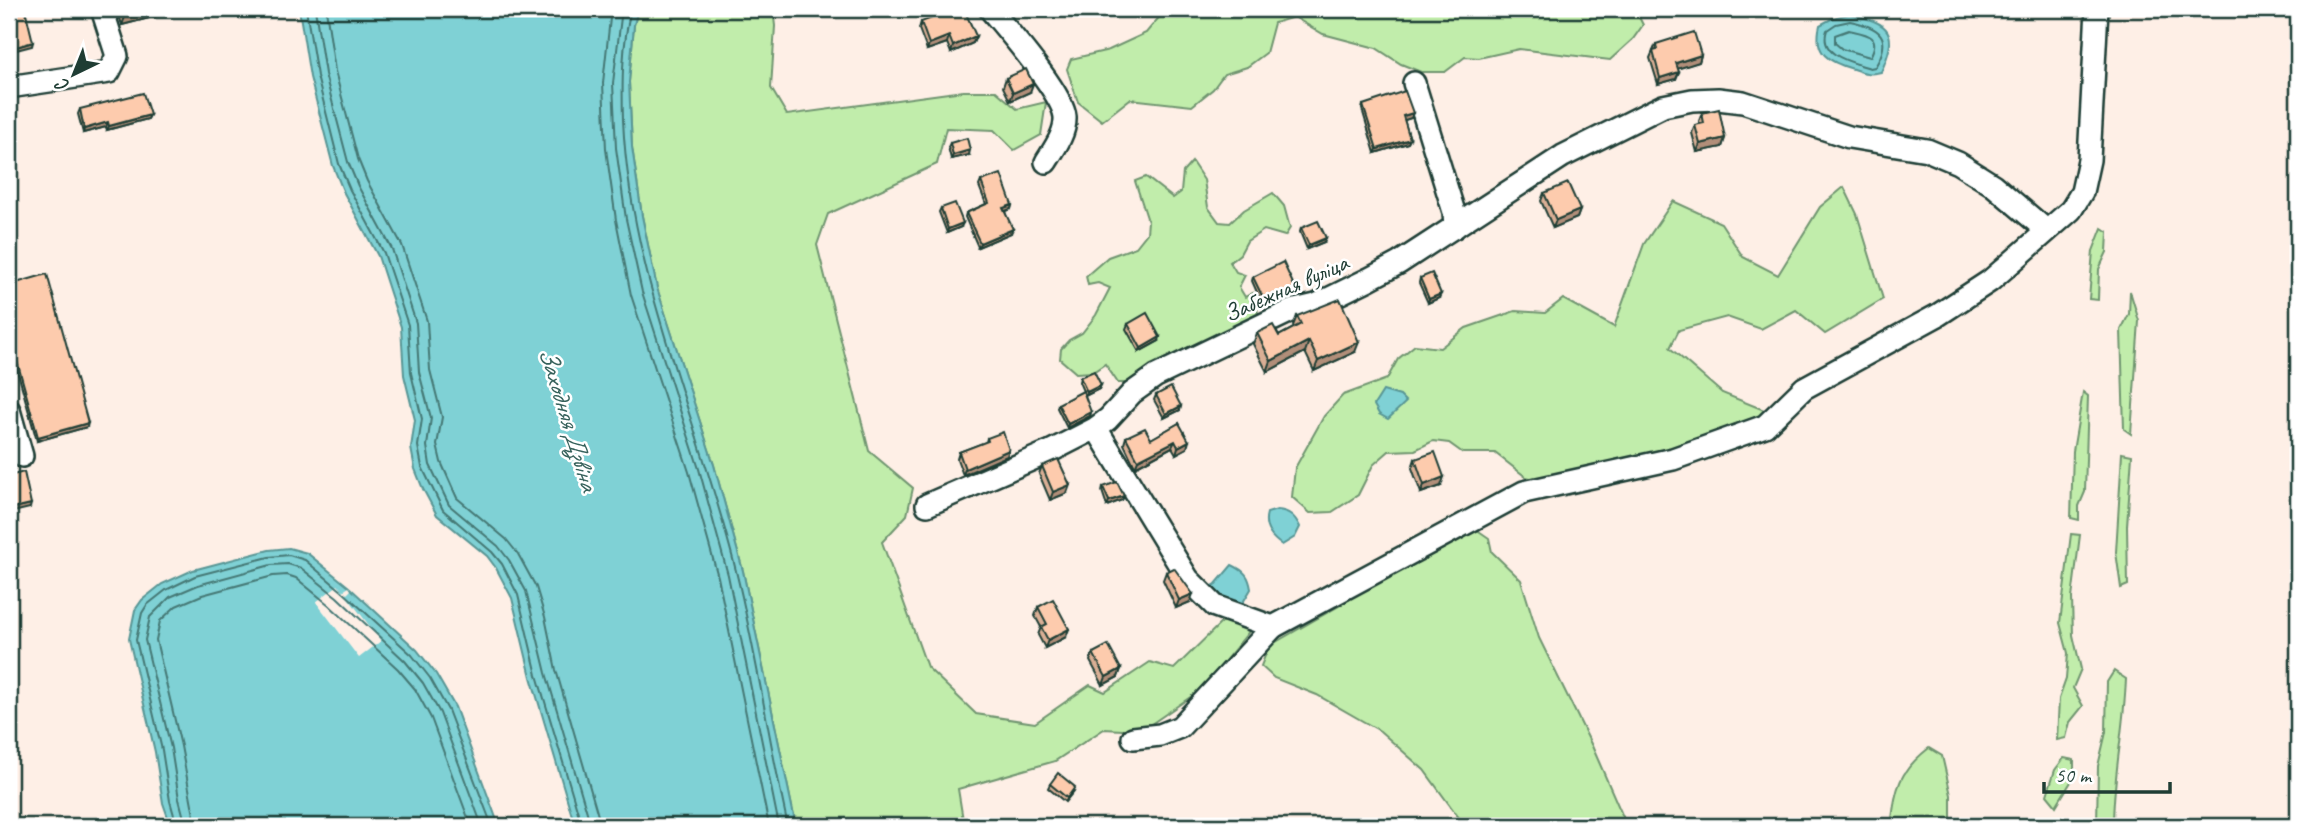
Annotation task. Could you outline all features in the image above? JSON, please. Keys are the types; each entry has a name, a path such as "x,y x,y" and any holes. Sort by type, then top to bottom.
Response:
{"street":[{"path":"9,87 109,72 117,57 102,9"},
{"path":"990,9 1050,83 1065,116 1061,136 1046,162"},
{"path":"1133,738 1160,734 1180,727 1273,627 1524,492 1673,459 1765,426 1804,388 1900,337 1990,281 2071,210 2082,192 2090,160 2097,9"},
{"path":"1414,83 1454,212 1455,227"},
{"name":"Забежная вуліца","path":"927,505 1096,429 1132,393 1156,376 1291,312 1316,305 1369,279 1455,227 1563,156 1662,106 1692,100 1743,102 1849,137 1927,150 1958,163 1993,185 2046,230"},
{"path":"9,410 22,456"},
{"path":"1096,429 1188,579 1215,606 1273,627"}],"green space":[{"path":"638,9 773,9 775,26 771,88 787,115 963,91 996,91 1017,109 1046,102 1041,135 1014,150 994,130 946,128 937,164 828,214 817,245 869,451 913,488 907,515 882,542 927,667 976,714 1035,723 1090,685 1105,692 1150,662 1174,669 1227,617 1252,628 1202,689 1141,731 1104,729 1055,761 958,789 964,826 796,826 743,571 714,465 657,288 642,216 632,147 629,82"},
{"path":"1166,9 1635,9 1643,25 1633,39 1610,60 1519,49 1479,58 1465,57 1445,72 1421,72 1401,64 1376,48 1323,34 1294,17 1274,23 1266,53 1247,67 1224,74 1213,89 1192,106 1130,99 1102,121 1078,102 1067,69 1071,59 1109,50 1146,33"},
{"path":"1192,162 1204,180 1208,207 1219,222 1230,223 1244,210 1273,193 1284,206 1290,228 1285,236 1264,230 1247,241 1240,254 1230,262 1236,272 1245,275 1239,287 1245,297 1253,293 1259,317 1182,358 1147,369 1126,383 1118,383 1105,364 1093,372 1076,373 1060,359 1061,349 1069,340 1082,333 1096,315 1110,288 1098,283 1088,285 1086,276 1108,257 1136,247 1147,233 1148,221 1135,181 1146,177 1173,198 1181,192 1183,172"},
{"path":"1844,187 1857,214 1883,299 1825,334 1796,310 1761,329 1727,317 1679,330 1670,348 1722,393 1769,412 1673,448 1546,482 1526,477 1495,453 1463,453 1449,443 1433,441 1415,450 1389,451 1373,465 1358,495 1332,512 1310,513 1292,497 1295,468 1324,416 1343,395 1387,379 1398,359 1415,345 1440,348 1466,328 1515,311 1545,313 1563,299 1614,327 1644,244 1673,201 1721,223 1743,257 1778,275 1820,207"},
{"path":"2102,228 2108,232 2107,252 2099,269 2098,300 2089,299 2093,251"},
{"path":"2130,291 2139,321 2131,434 2124,429 2121,330 2129,314"},
{"path":"2083,392 2088,396 2085,492 2079,506 2079,520 2071,518 2073,451"},
{"path":"2122,453 2132,455 2127,526 2128,585 2121,588 2116,552"},
{"path":"1473,527 1489,538 1492,552 1521,580 1539,638 1592,746 1627,826 1465,826 1424,770 1380,731 1317,695 1274,678 1261,666 1269,646 1339,606 1433,546"},
{"path":"2071,534 2080,535 2072,598 2073,635 2081,669 2073,688 2083,706 2070,722 2066,738 2057,740 2059,699 2066,679 2068,653 2060,623"},
{"path":"2114,671 2126,679 2113,826 2097,826 2098,766 2106,732 2107,682"},
{"path":"1929,748 1942,756 1951,795 1951,826 1891,826 1900,782 1910,766"},
{"path":"2064,758 2074,760 2074,777 2056,806 2047,795 2055,770"}],"water":[{"name":"Заходняя Дзвіна","path":"299,9 638,9 629,82 632,147 642,216 657,288 714,465 743,571 796,826 575,826 531,677 512,598 487,556 437,515 415,469 411,448 415,420 404,375 401,327 378,256 344,193 333,166 310,77"},
{"path":"1849,14 1874,21 1888,31 1890,47 1881,72 1867,73 1844,66 1830,60 1821,50 1818,35 1820,25"},
{"path":"1383,391 1400,396 1406,402 1388,419 1379,414 1374,405"},
{"path":"1277,510 1291,515 1300,527 1295,537 1282,545 1271,535 1266,523 1267,513"},
{"path":"289,548 307,553 349,587 417,650 436,674 455,707 499,826 171,826 163,803 155,752 129,639 135,610 142,600 162,584 193,570 269,550"},
{"path":"1232,565 1246,574 1250,584 1251,589 1242,604 1229,605 1209,588 1216,584"}],"pier":[{"path":"338,585 343,591 349,587 351,590 346,595 381,641 359,658 316,602"}],"building":[{"path":"9,9 25,9 33,42 9,49"},
{"path":"123,9 156,9 125,17"},
{"path":"964,9 976,36 953,46 949,36 929,44 921,22"},
{"path":"1694,32 1701,55 1676,63 1679,72 1660,78 1653,51 1657,50 1656,44"},
{"path":"1026,69 1033,84 1013,93 1006,78"},
{"path":"1405,91 1413,113 1403,116 1410,139 1377,149 1363,105"},
{"path":"143,93 150,115 109,126 108,122 84,129 80,109"},
{"path":"1719,109 1725,138 1700,144 1695,125 1704,123 1702,113"},
{"path":"967,138 970,150 953,155 950,143"},
{"path":"1001,174 1012,205 1003,208 1013,229 980,243 966,213 989,203 981,181"},
{"path":"1568,183 1580,210 1556,220 1544,193"},
{"path":"955,203 963,223 948,229 941,208"},
{"path":"1318,221 1326,238 1309,245 1301,228"},
{"path":"1283,262 1295,288 1265,302 1253,277"},
{"path":"1432,273 1441,294 1429,299 1420,278"},
{"path":"47,274 88,423 38,437 9,332 9,285"},
{"path":"1340,299 1359,342 1318,361 1309,341 1271,361 1257,333 1273,325 1279,336 1301,324 1297,316"},
{"path":"1147,313 1160,337 1141,348 1128,324"},
{"path":"1094,371 1101,385 1087,392 1080,377"},
{"path":"1171,387 1181,406 1166,414 1156,395"},
{"path":"1083,391 1091,412 1068,424 1058,404"},
{"path":"1179,423 1189,441 1178,447 1175,441 1138,460 1126,437 1145,428 1151,439"},
{"path":"1003,432 1009,450 965,469 959,452"},
{"path":"1435,452 1444,477 1424,485 1415,459"},
{"path":"1058,459 1070,485 1053,492 1042,466"},
{"path":"24,472 31,504 9,509 9,476"},
{"path":"1117,482 1124,496 1109,501 1103,487"},
{"path":"1174,568 1193,594 1179,600 1166,572"},
{"path":"1053,599 1069,629 1048,640 1041,627 1047,624 1038,607"},
{"path":"1108,645 1121,669 1106,677 1093,653"},
{"path":"1058,773 1075,787 1067,798 1050,784"}]}
